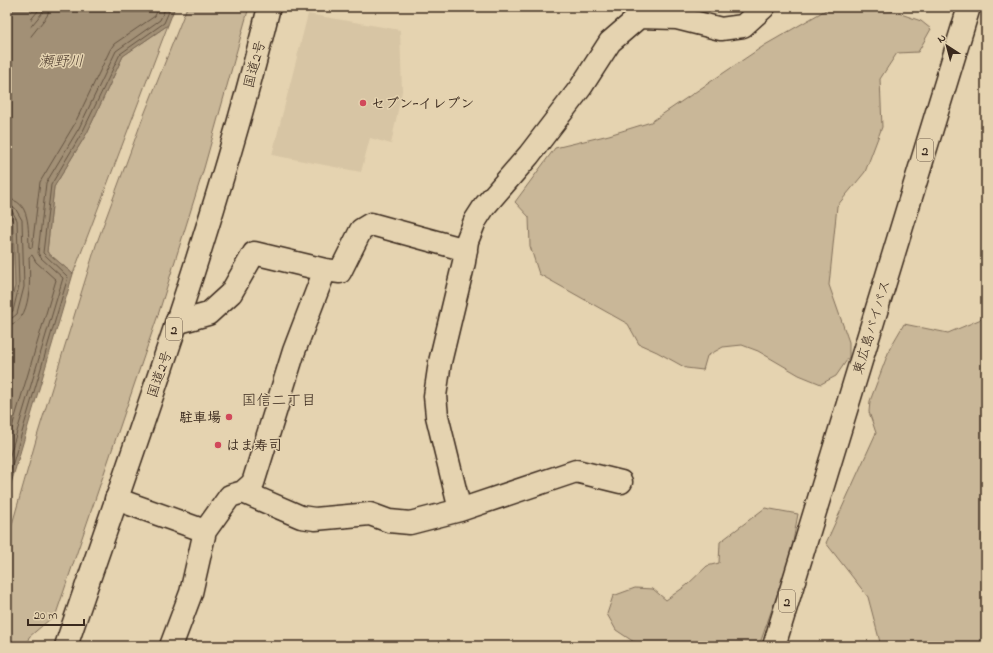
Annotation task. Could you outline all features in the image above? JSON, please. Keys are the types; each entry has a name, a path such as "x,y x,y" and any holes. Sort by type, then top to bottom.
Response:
{"main road":[{"name":"国道2号","path":"66,646 204,242 258,54 269,7"},
{"path":"460,510 436,416 435,396 440,362 466,250 466,241 475,221 484,207 529,155 577,94 610,42 639,17 677,18 721,29 743,26 764,7"},
{"name":"東広島バイパス","path":"774,646 969,7"},
{"path":"176,323 208,314 231,293 254,253 325,270 340,272 361,230 371,224 466,250"},
{"path":"171,646 191,592 205,531 230,496 243,492 253,483 294,351 325,270"},
{"path":"243,492 301,517 315,519 370,514 388,521 410,523 460,510 576,471 621,482"},
{"path":"116,499 205,531"}],"shaded area":[{"path":"187,7 249,7 204,168 159,312 56,614 29,637 26,646 7,646 7,542 38,433 96,245 142,120"},
{"path":"831,7 881,7 921,21 931,29 918,52 897,53 880,79 882,127 865,172 837,206 829,285 849,342 849,357 836,376 821,384 799,375 758,351 742,345 723,347 707,356 703,370 686,368 639,344 628,324 539,274 530,246 529,217 515,202 555,148 609,135 651,122 765,45"},
{"path":"308,14 400,30 402,91 391,144 370,138 361,172 272,155"},
{"path":"168,25 73,274 47,252 54,187 87,133 123,56"},
{"path":"7,211 13,221 15,286 7,317"},
{"path":"986,317 986,646 881,646 868,597 826,543 876,433 869,412 870,401 890,348 904,324 948,333"},
{"path":"765,508 798,514 790,558 759,646 664,646 634,642 616,630 607,614 613,596 635,588 653,589 666,600 687,585 707,566 719,563 720,542"}],"water":[{"name":"瀬野川","path":"36,7 175,7 168,25 123,56 87,133 54,187 47,252 73,274 7,497 7,317 15,286 13,221 7,211 7,58 10,39"}],"waterway":[{"path":"13,81 14,7"}],"place":[{"name":"セブン-イレブン","path":"363,103"},
{"name":"駐車場","path":"229,417"},
{"name":"はま寿司","path":"218,445"}],"district":[{"name":"国信二丁目","path":"279,400"}]}
